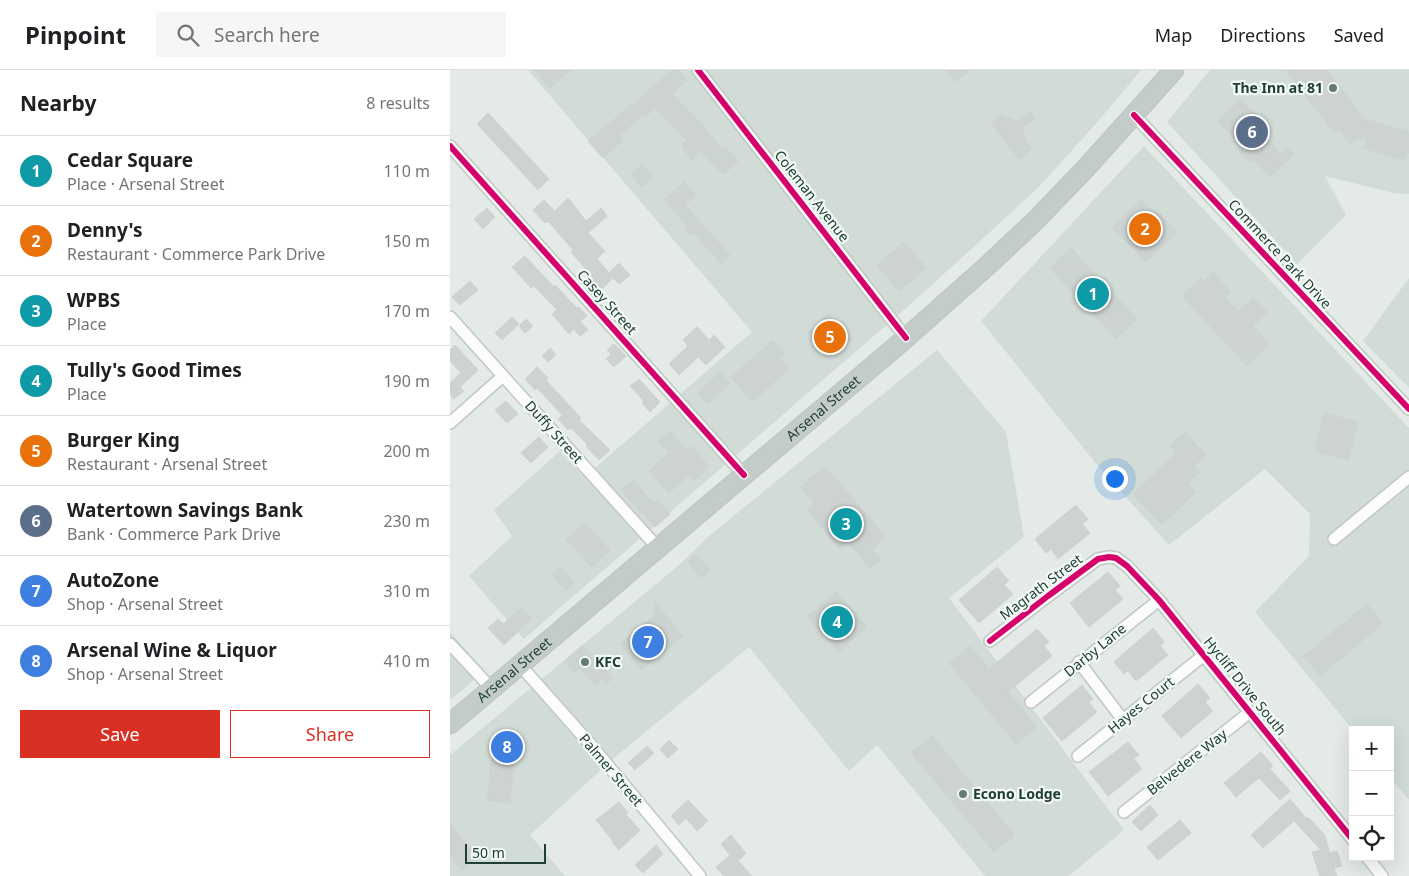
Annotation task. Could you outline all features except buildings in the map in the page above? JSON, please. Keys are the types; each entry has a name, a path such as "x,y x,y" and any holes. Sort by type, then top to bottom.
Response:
{"highway":[{"name":"Arsenal Street","path":"450,724 906,338 986,267 1035,220 1174,70"}],"street":[{"name":"Coleman Avenue","path":"698,70 906,338"},
{"name":"Commerce Park Drive","path":"1134,115 1409,409"},
{"name":"Casey Street","path":"450,146 744,475"},
{"name":"Duffy Street","path":"450,317 658,548"},
{"path":"450,422 503,376"},
{"path":"1334,539 1409,477"},
{"name":"Hycliff Drive South","path":"1109,558 1116,558 1127,566 1159,600 1349,835"},
{"name":"Magrath Street","path":"990,641 1098,559 1109,558"},
{"name":"Darby Lane","path":"1031,702 1159,600"},
{"path":"450,644 492,689"},
{"name":"Hayes Court","path":"1078,756 1204,655"},
{"path":"1079,662 1123,720"},
{"name":"Palmer Street","path":"520,666 591,745 700,876"},
{"name":"Belvedere Way","path":"1124,812 1250,712"},
{"path":"1370,861 1382,876"}],"shaded area":[{"path":"528,70 1141,70 1038,188 921,295 524,639 469,576 512,536 494,510 560,451 585,478 752,332"},
{"path":"1210,70 1409,70 1409,194 1394,193 1325,176 1346,215 1297,264 1167,122"},
{"path":"1144,146 1409,428 1409,800 1394,782 1394,726 1350,726 1255,612 1309,556 1310,514 1265,469 1169,545 1098,466 981,321"},
{"path":"1409,278 1409,388 1363,341"},
{"path":"937,350 1006,432 1024,537 949,598 1124,830 1069,876 985,876 877,745 849,771 749,647 614,758 530,835 565,876 450,876 450,755 679,565 709,536"},
{"path":"450,632 485,671 450,700"}],"cycle path":[{"path":"698,70 906,338"},
{"path":"1134,115 1409,409"},
{"path":"450,146 744,475"},
{"path":"990,641 1098,559 1116,558 1127,566 1159,600 1349,835"}],"place":[{"name":"The Inn at 81","path":"1333,88"},
{"name":"Watertown Savings Bank","path":"1252,132"},
{"name":"Denny's","path":"1145,229"},
{"name":"Cedar Square","path":"1093,294"},
{"name":"Burger King","path":"830,337"},
{"name":"WPBS","path":"846,524"},
{"name":"Tully's Good Times","path":"837,622"},
{"name":"AutoZone","path":"648,642"},
{"name":"KFC","path":"585,662"},
{"name":"Arsenal Wine & Liquor","path":"507,747"},
{"name":"Econo Lodge","path":"963,794"}]}
